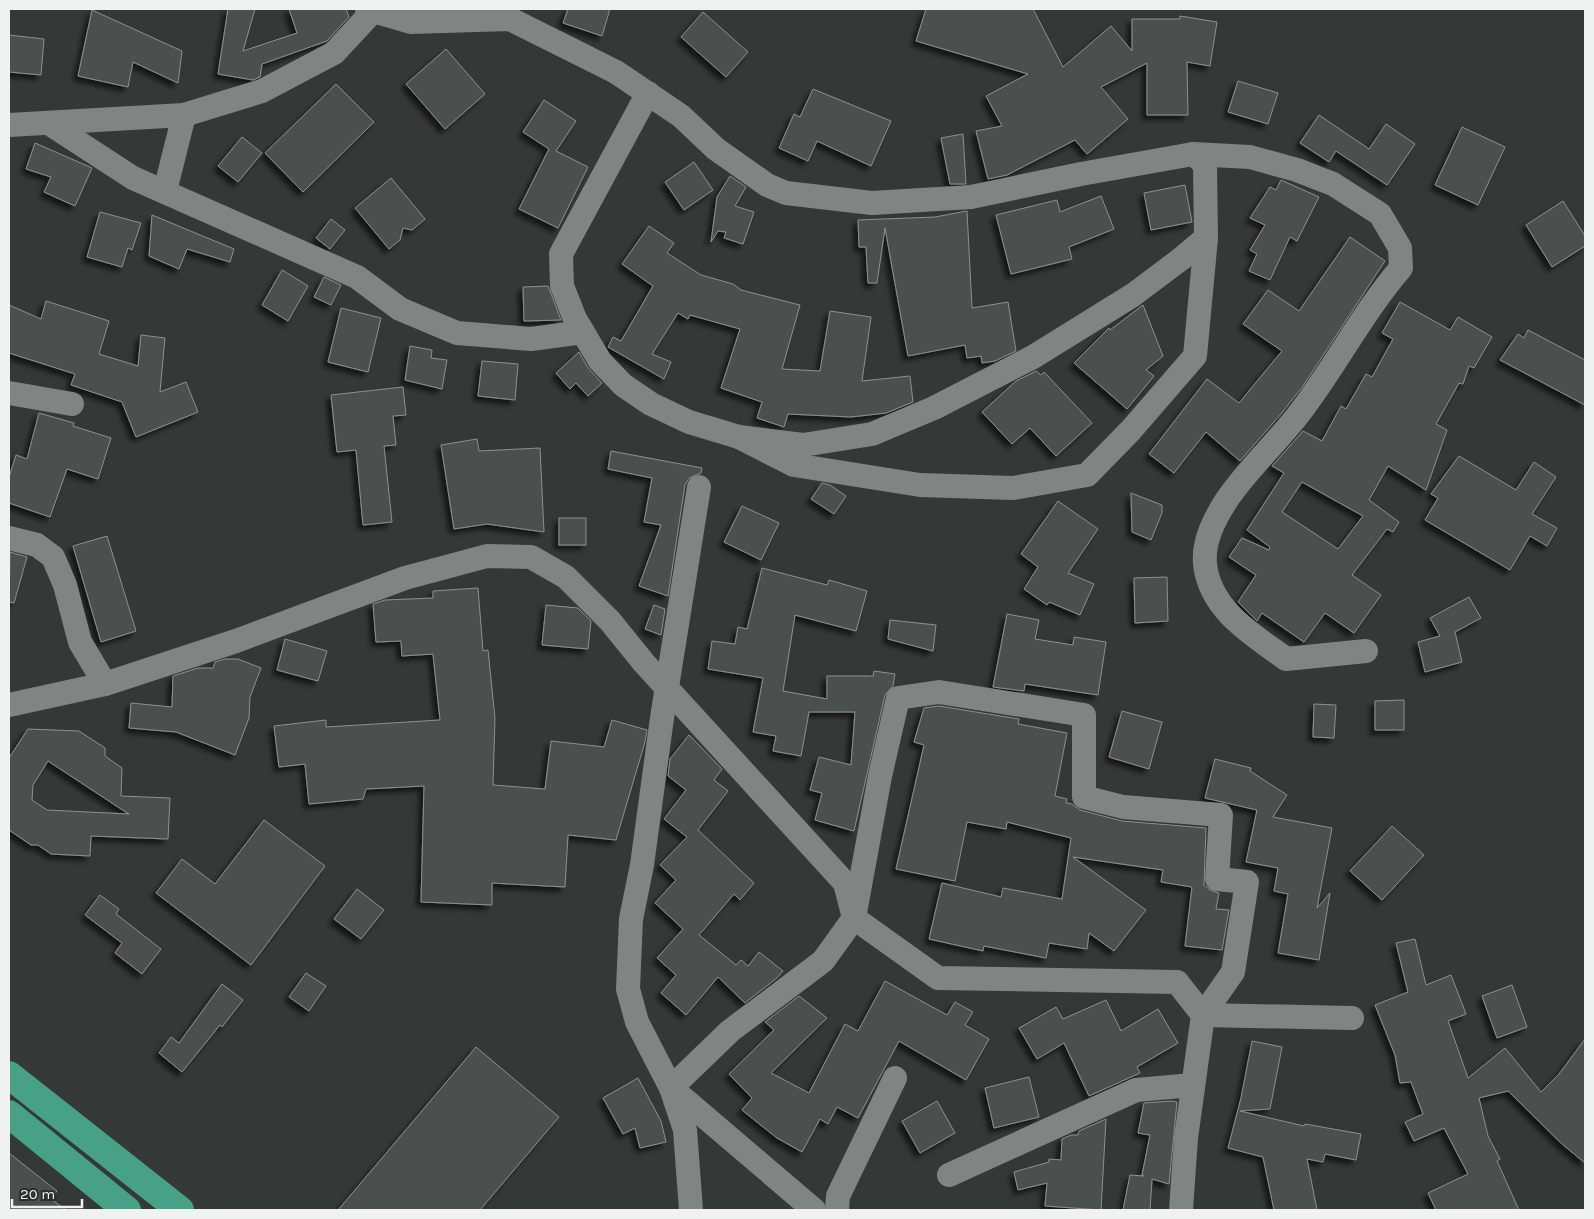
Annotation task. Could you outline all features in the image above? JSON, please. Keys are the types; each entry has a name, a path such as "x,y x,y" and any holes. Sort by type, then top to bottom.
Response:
{"highway":[{"path":"9,1075 180,1210"},
{"path":"9,1114 127,1210"}],"street":[{"path":"9,125 184,115 262,91 334,53 370,10 412,22 510,19 616,72 681,116 716,148 767,185 786,193 872,203 971,197 1081,174 1193,154 1250,157 1297,170 1333,184 1380,214 1400,248 1401,268 1300,413 1247,473 1226,502 1207,538 1205,565 1218,602 1245,629 1286,659 1366,651"},
{"path":"648,93 561,254 562,286 583,332 600,361 623,385 651,404 689,422 739,437 802,445 872,434 934,408 1033,357 1133,295 1181,260 1206,238"},
{"path":"165,191 184,115"},
{"path":"50,124 133,178 357,277 400,309 457,333 531,339 583,332"},
{"path":"739,437 794,466 920,485 1013,488 1087,475 1130,430 1195,356 1206,238 1204,164 1193,154"},
{"path":"9,393 72,404"},
{"path":"691,1210 685,1130 671,1088 637,1022 628,989 631,919 642,865 667,688 699,487"},
{"path":"9,538 37,545 54,557 65,585 80,642 105,684"},
{"path":"9,705 105,684 236,641 405,578 487,556 532,558 566,576 610,621 644,663 845,883 854,918 938,978 1177,982 1203,1015"},
{"path":"671,1088 730,1031 823,961 854,918 880,776 898,698 940,692 1084,715 1084,797 1123,807 1221,815 1217,879 1247,882 1233,972 1203,1015 1186,1138 1181,1210"},
{"path":"1203,1015 1352,1018"},
{"path":"837,1210 838,1196 895,1078"},
{"path":"949,1175 1136,1090 1193,1085"},
{"path":"671,1088 814,1210"}],"building":[{"path":"228,9 255,9 243,51 297,33 289,9 346,9 349,17 327,41 262,64 260,77 253,80 218,74"},
{"path":"568,9 610,9 602,36 563,23"},
{"path":"926,9 1033,9 1063,67 1111,26 1132,51 1132,19 1180,19 1180,16 1217,22 1210,66 1187,62 1188,115 1147,115 1147,63 1101,87 1128,119 1087,154 1075,140 1007,175 988,179 976,131 1002,126 986,96 1028,74 916,41"},
{"path":"92,10 182,51 178,83 133,62 128,87 78,76"},
{"path":"703,12 748,52 726,77 681,37"},
{"path":"9,35 44,39 41,75 9,72"},
{"path":"446,49 485,94 445,129 406,84"},
{"path":"1238,81 1278,93 1268,124 1228,112"},
{"path":"336,84 374,122 303,192 265,153"},
{"path":"813,89 891,121 871,166 817,141 808,161 779,148 794,114 800,117"},
{"path":"544,100 576,121 556,151 588,167 558,228 519,209 549,149 523,132"},
{"path":"1319,115 1369,149 1386,124 1415,144 1387,185 1336,151 1329,162 1300,143"},
{"path":"1462,127 1505,147 1478,205 1435,185"},
{"path":"963,134 966,184 950,184 941,138"},
{"path":"242,137 262,153 238,182 218,166"},
{"path":"35,143 92,168 75,206 44,192 51,177 26,169"},
{"path":"694,162 713,190 684,210 665,182"},
{"path":"730,176 746,187 735,206 754,212 743,244 724,238 726,232 718,231 711,242 717,197"},
{"path":"391,178 425,219 412,230 403,228 400,240 389,249 355,208"},
{"path":"1281,180 1319,197 1297,241 1290,237 1270,280 1249,271 1257,254 1250,250 1265,225 1250,218 1270,187 1276,190"},
{"path":"1185,185 1192,222 1151,230 1144,193"},
{"path":"1101,196 1114,229 1069,247 1072,259 1011,274 996,215 1057,200 1060,212"},
{"path":"1563,201 1585,236 1585,246 1552,267 1526,225"},
{"path":"967,211 972,308 1008,302 1016,351 995,361 982,363 981,356 967,358 965,345 908,356 885,228 877,283 868,283 866,247 859,247 858,220 935,217"},
{"path":"100,212 141,223 132,250 128,248 122,267 87,257"},
{"path":"152,215 234,249 230,262 187,249 179,269 149,256"},
{"path":"331,219 345,230 330,249 316,238"},
{"path":"649,226 674,243 667,253 701,275 733,284 741,290 800,305 782,369 820,371 830,311 871,317 862,381 910,376 913,402 886,413 851,417 788,414 784,427 757,418 762,402 721,388 740,329 690,315 688,319 678,313 652,354 671,362 664,379 608,347 613,337 621,341 653,286 622,264"},
{"path":"1350,237 1385,261 1303,386 1240,461 1206,432 1174,473 1149,454 1207,379 1239,403 1282,351 1243,324 1268,290 1299,311"},
{"path":"282,270 308,286 288,321 262,305"},
{"path":"324,277 341,285 331,305 314,297"},
{"path":"548,286 561,320 524,321 523,287"},
{"path":"46,301 109,321 99,354 138,366 141,335 165,338 160,392 186,382 198,412 136,437 122,402 71,385 75,374 9,353 9,305 41,319"},
{"path":"1400,302 1450,330 1458,317 1492,337 1474,368 1469,366 1463,384 1459,383 1436,424 1447,430 1426,490 1388,466 1369,500 1399,522 1393,532 1387,529 1352,575 1381,595 1354,633 1325,613 1304,642 1262,613 1257,621 1238,602 1256,575 1229,557 1242,538 1269,550 1270,547 1247,530 1284,473 1272,466 1303,431 1322,441 1341,406 1346,409 1366,374 1372,377 1393,339 1382,333","holes":["1302,482 1363,516 1338,549 1282,512"]},
{"path":"1143,305 1163,356 1146,370 1154,376 1127,409 1074,363 1109,328 1110,330"},
{"path":"341,308 381,318 368,372 328,362"},
{"path":"1528,330 1585,360 1585,405 1500,360 1518,334 1524,338"},
{"path":"410,346 432,350 431,358 447,360 442,389 405,380"},
{"path":"579,352 588,368 602,383 588,396 576,383 570,389 556,373"},
{"path":"482,361 518,364 515,400 478,396"},
{"path":"1036,371 1041,375 1044,372 1092,423 1056,456 1030,428 1012,444 982,412 1016,381"},
{"path":"403,387 406,415 393,416 396,445 384,446 392,522 363,525 356,450 337,452 331,395"},
{"path":"39,413 74,423 73,426 111,438 98,479 67,469 50,517 9,503 9,477 16,455 27,459"},
{"path":"477,439 479,451 540,448 544,532 487,524 454,529 441,445"},
{"path":"611,451 702,468 701,473 689,478 685,485 668,596 639,586 661,525 644,522 652,478 608,469"},
{"path":"1459,456 1516,490 1534,462 1556,477 1532,514 1557,528 1547,546 1530,536 1510,570 1425,520 1438,498 1431,494"},
{"path":"822,483 830,485 846,496 834,514 811,499"},
{"path":"1131,493 1162,505 1162,513 1151,540 1132,532"},
{"path":"1058,501 1098,529 1068,573 1094,584 1080,615 1049,602 1047,605 1024,589 1038,567 1021,554"},
{"path":"742,506 779,523 761,560 724,542"},
{"path":"559,518 586,518 586,545 559,545"},
{"path":"107,536 136,631 101,642 73,546"},
{"path":"10,552 27,557 14,603 9,602"},
{"path":"762,568 827,585 829,580 867,591 856,631 795,615 783,691 827,699 827,676 873,676 874,671 895,674 893,686 885,695 854,831 815,820 822,793 810,790 819,757 851,765 855,712 809,712 801,756 773,751 776,736 753,732 763,678 708,669 712,641 735,644 738,627 747,629"},
{"path":"1167,577 1168,621 1135,623 1134,578"},
{"path":"478,588 483,651 488,650 495,718 493,785 545,789 551,741 604,747 612,720 647,730 645,742 616,840 568,835 565,887 492,883 492,905 421,902 424,786 366,789 363,799 309,804 305,764 279,767 274,726 326,720 326,727 440,720 433,654 402,656 401,641 376,642 373,604 385,600 433,598 433,591"},
{"path":"1469,597 1481,618 1455,632 1462,662 1425,672 1418,642 1440,636 1430,618"},
{"path":"546,605 578,608 591,621 588,649 542,645"},
{"path":"654,605 665,609 661,635 645,629"},
{"path":"1007,614 1039,620 1035,639 1073,645 1074,637 1106,642 1098,695 1025,684 1024,691 993,687"},
{"path":"890,620 936,625 933,651 888,639"},
{"path":"285,639 327,651 318,681 277,670"},
{"path":"225,659 238,659 261,668 250,697 249,718 235,755 176,732 129,728 131,703 172,707 173,676 198,668 213,668 215,662"},
{"path":"1404,700 1404,730 1375,730 1375,701"},
{"path":"1314,704 1336,705 1334,738 1313,737"},
{"path":"939,706 1019,719 1018,724 1067,733 1055,796 1067,799 1066,803 1072,804 1080,810 1122,821 1206,828 1204,885 1210,890 1219,893 1216,909 1229,910 1222,950 1185,946 1192,887 1161,882 1163,870 1073,857 1146,910 1114,951 1089,933 1087,949 1049,943 1046,958 984,946 983,951 929,939 942,883 1001,897 1003,888 1062,899 1071,838 1007,822 1006,829 967,822 955,881 896,869 924,745 914,742 924,708"},
{"path":"1122,711 1162,722 1149,769 1109,757"},
{"path":"28,729 79,731 105,748 105,756 122,768 121,796 170,798 168,839 91,836 90,856 51,854 38,845 31,845 9,830 9,758","holes":["48,761 129,814 47,810 32,800 33,785"]},
{"path":"689,735 722,769 714,780 728,791 698,830 754,883 740,900 734,894 699,935 736,965 741,960 748,966 759,952 783,971 745,1003 718,977 686,1015 661,993 676,975 657,958 683,929 655,903 676,880 660,865 687,837 664,819 686,790 668,776 670,759"},
{"path":"1215,759 1251,768 1250,771 1287,795 1273,817 1332,828 1317,908 1330,893 1319,960 1278,953 1288,894 1274,891 1278,868 1246,862 1257,810 1205,798"},
{"path":"264,820 325,866 251,965 156,893 182,859 215,884"},
{"path":"1392,826 1424,855 1382,900 1350,871"},
{"path":"357,889 384,910 361,939 334,919"},
{"path":"100,895 119,909 116,914 161,949 142,974 115,953 122,943 85,915"},
{"path":"1415,939 1426,985 1451,975 1466,1014 1448,1021 1468,1078 1505,1048 1541,1092 1559,1074 1585,1039 1585,1163 1562,1144 1508,1091 1479,1098 1488,1136 1500,1159 1497,1161 1519,1210 1436,1210 1428,1193 1468,1174 1444,1128 1414,1141 1405,1122 1423,1114 1411,1082 1400,1083 1395,1055 1375,1005 1408,992 1396,943"},
{"path":"306,973 326,986 309,1011 289,997"},
{"path":"885,981 947,1015 955,1002 973,1012 965,1025 989,1039 966,1080 899,1041 858,1118 837,1107 828,1124 820,1119 802,1152 777,1138 742,1110 752,1098 729,1074 774,1030 765,1022 799,996 827,1018 771,1073 809,1093 845,1024 858,1031"},
{"path":"222,984 243,1000 182,1072 159,1053 171,1037 179,1043"},
{"path":"1512,985 1527,1027 1497,1038 1482,996"},
{"path":"1106,1000 1121,1031 1158,1009 1178,1043 1137,1067 1140,1073 1089,1096 1064,1043 1037,1059 1019,1028 1056,1007 1063,1019"},
{"path":"1252,1041 1282,1047 1270,1109 1240,1111 1304,1126 1305,1124 1361,1134 1356,1160 1325,1154 1323,1162 1307,1159 1317,1210 1274,1210 1263,1157 1228,1148 1241,1098"},
{"path":"476,1047 559,1117 480,1210 338,1210"},
{"path":"1029,1077 1039,1117 994,1128 985,1088"},
{"path":"638,1078 661,1121 666,1142 640,1148 635,1128 623,1134 603,1098"},
{"path":"937,1101 955,1133 920,1153 902,1121"},
{"path":"1177,1102 1169,1184 1152,1179 1150,1210 1123,1210 1130,1175 1144,1176 1142,1175 1150,1135 1138,1133 1144,1103"},
{"path":"1106,1119 1101,1210 1045,1206 1047,1183 1018,1190 1014,1172 1049,1162 1049,1159 1061,1160 1062,1139 1071,1135 1078,1135 1079,1131"},
{"path":"9,1153 57,1191 51,1199 66,1210 9,1210"}]}
